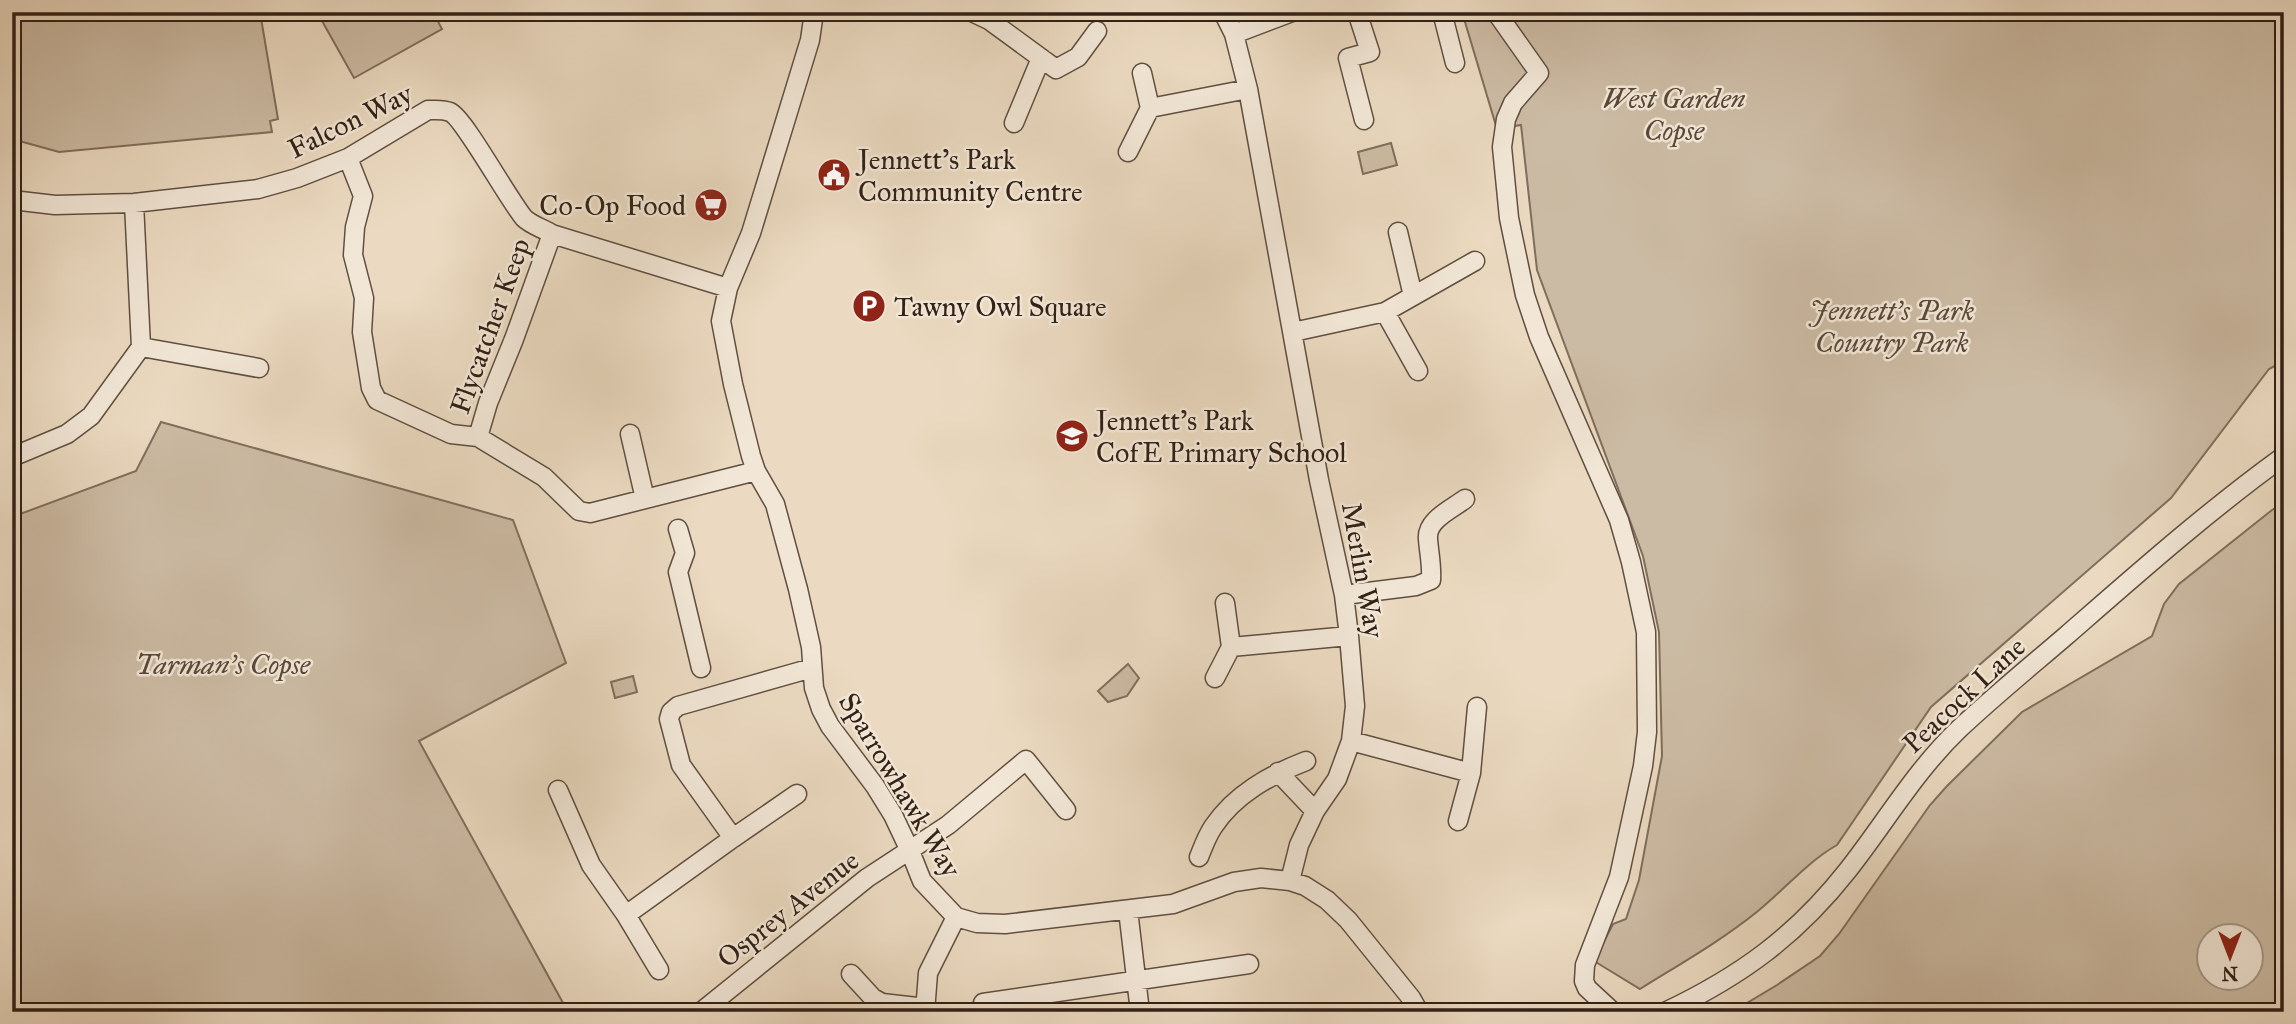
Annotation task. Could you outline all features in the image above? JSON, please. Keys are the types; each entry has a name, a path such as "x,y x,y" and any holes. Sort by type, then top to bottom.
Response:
{"street":[{"name":"Sparrowhawk Way","path":"814,12 810,40 751,233 728,288 721,321 733,384 756,471 775,504 808,636 814,688 821,709 830,726 875,786 910,851 922,881 956,917 976,923 1005,924 1172,904 1234,882 1261,878 1290,881 1305,886 1327,900 1348,920 1420,1010"},
{"path":"972,12 989,20 1056,69 1078,57 1097,31"},
{"name":"Merlin Way","path":"1223,12 1234,34 1248,89 1319,480 1343,595 1355,706 1351,741 1337,779 1315,811 1299,845 1290,881"},
{"path":"1234,34 1292,12"},
{"path":"1357,12 1370,52 1348,58 1364,120"},
{"path":"1442,12 1455,63"},
{"path":"1496,12 1539,73 1513,103 1506,119 1502,147 1509,218 1525,295 1539,337 1619,520 1641,603 1648,655 1647,732 1643,766 1619,877 1585,965 1584,981 1587,988 1613,1012"},
{"path":"1014,123 1041,58"},
{"path":"1128,152 1150,108 1142,73"},
{"path":"1150,108 1248,89"},
{"name":"Falcon Way","path":"12,200 55,205 134,203 258,189 297,178 348,158 428,110 452,112 526,220 552,234 728,288"},
{"path":"348,158 363,196 355,227 353,255 364,298 362,332 371,388 377,400 452,434 478,437 544,477 579,511 590,513 756,471"},
{"path":"12,457 67,434 91,416 141,347 134,203"},
{"path":"1398,232 1413,296"},
{"name":"Flycatcher Keep","path":"478,437 488,402 517,332 552,234"},
{"path":"1293,332 1385,312 1475,261"},
{"path":"1385,312 1418,370"},
{"path":"141,347 259,368"},
{"path":"631,434 645,499"},
{"name":"Peacock Lane","path":"1665,1012 1705,993 1751,964 1789,933 1824,898 1879,829 1910,782 1959,729 2230,495 2284,456"},
{"path":"1343,595 1416,586 1431,580 1432,563 1427,536 1430,526 1465,499"},
{"path":"678,529 685,553 678,572 704,683"},
{"path":"1215,678 1231,647 1225,603"},
{"path":"1231,647 1349,636"},
{"path":"733,838 681,765 669,719 671,712 704,683 812,668"},
{"path":"1458,821 1471,773 1477,707"},
{"path":"1351,741 1471,773"},
{"name":"Osprey Avenue","path":"701,1012 867,878 948,825 1026,760 1066,810"},
{"path":"1199,857 1212,828 1236,799 1279,772 1306,761"},
{"path":"1279,772 1315,811"},
{"path":"558,790 591,865 660,970"},
{"path":"625,915 797,794"},
{"path":"1128,910 1140,1012"},
{"path":"851,974 873,998 882,1003 925,1010 928,973 956,917"},
{"path":"983,1003 1249,964"}],"green space":[{"path":"12,12 260,12 278,119 270,121 272,132 59,152 12,139"},
{"path":"317,12 433,12 442,29 354,78"},
{"name":"Jennett's Park Country Park","path":"1462,12 2284,12 2284,361 2269,369 2171,498 1931,707 1837,845 1796,876 1744,922 1640,989 1594,961 1613,924 1626,919 1639,880 1662,756 1659,632 1643,556 1537,270 1521,125 1497,129"},
{"path":"1391,143 1397,165 1363,174 1358,152"},
{"name":"Tarman's Copse","path":"161,422 513,520 566,663 419,741 568,1012 12,1012 12,517 136,471"},
{"path":"2284,503 2284,1012 1732,1012 1820,956 1839,934 1930,805 1947,786 2022,712 2152,636 2164,604 2179,584"},
{"path":"1128,664 1139,678 1127,696 1108,702 1098,691"},
{"path":"633,676 637,692 615,698 611,682"}],"place":[{"name":"Jennett's Park Community Centre","path":"834,175"},
{"name":"Co-Op Food","path":"711,205"},
{"name":"Tawny Owl Square","path":"869,306"},
{"name":"Jennett's Park CofE Primary School","path":"1072,436"}],"park label":[{"name":"West Garden Copse","path":"1674,114"}]}
